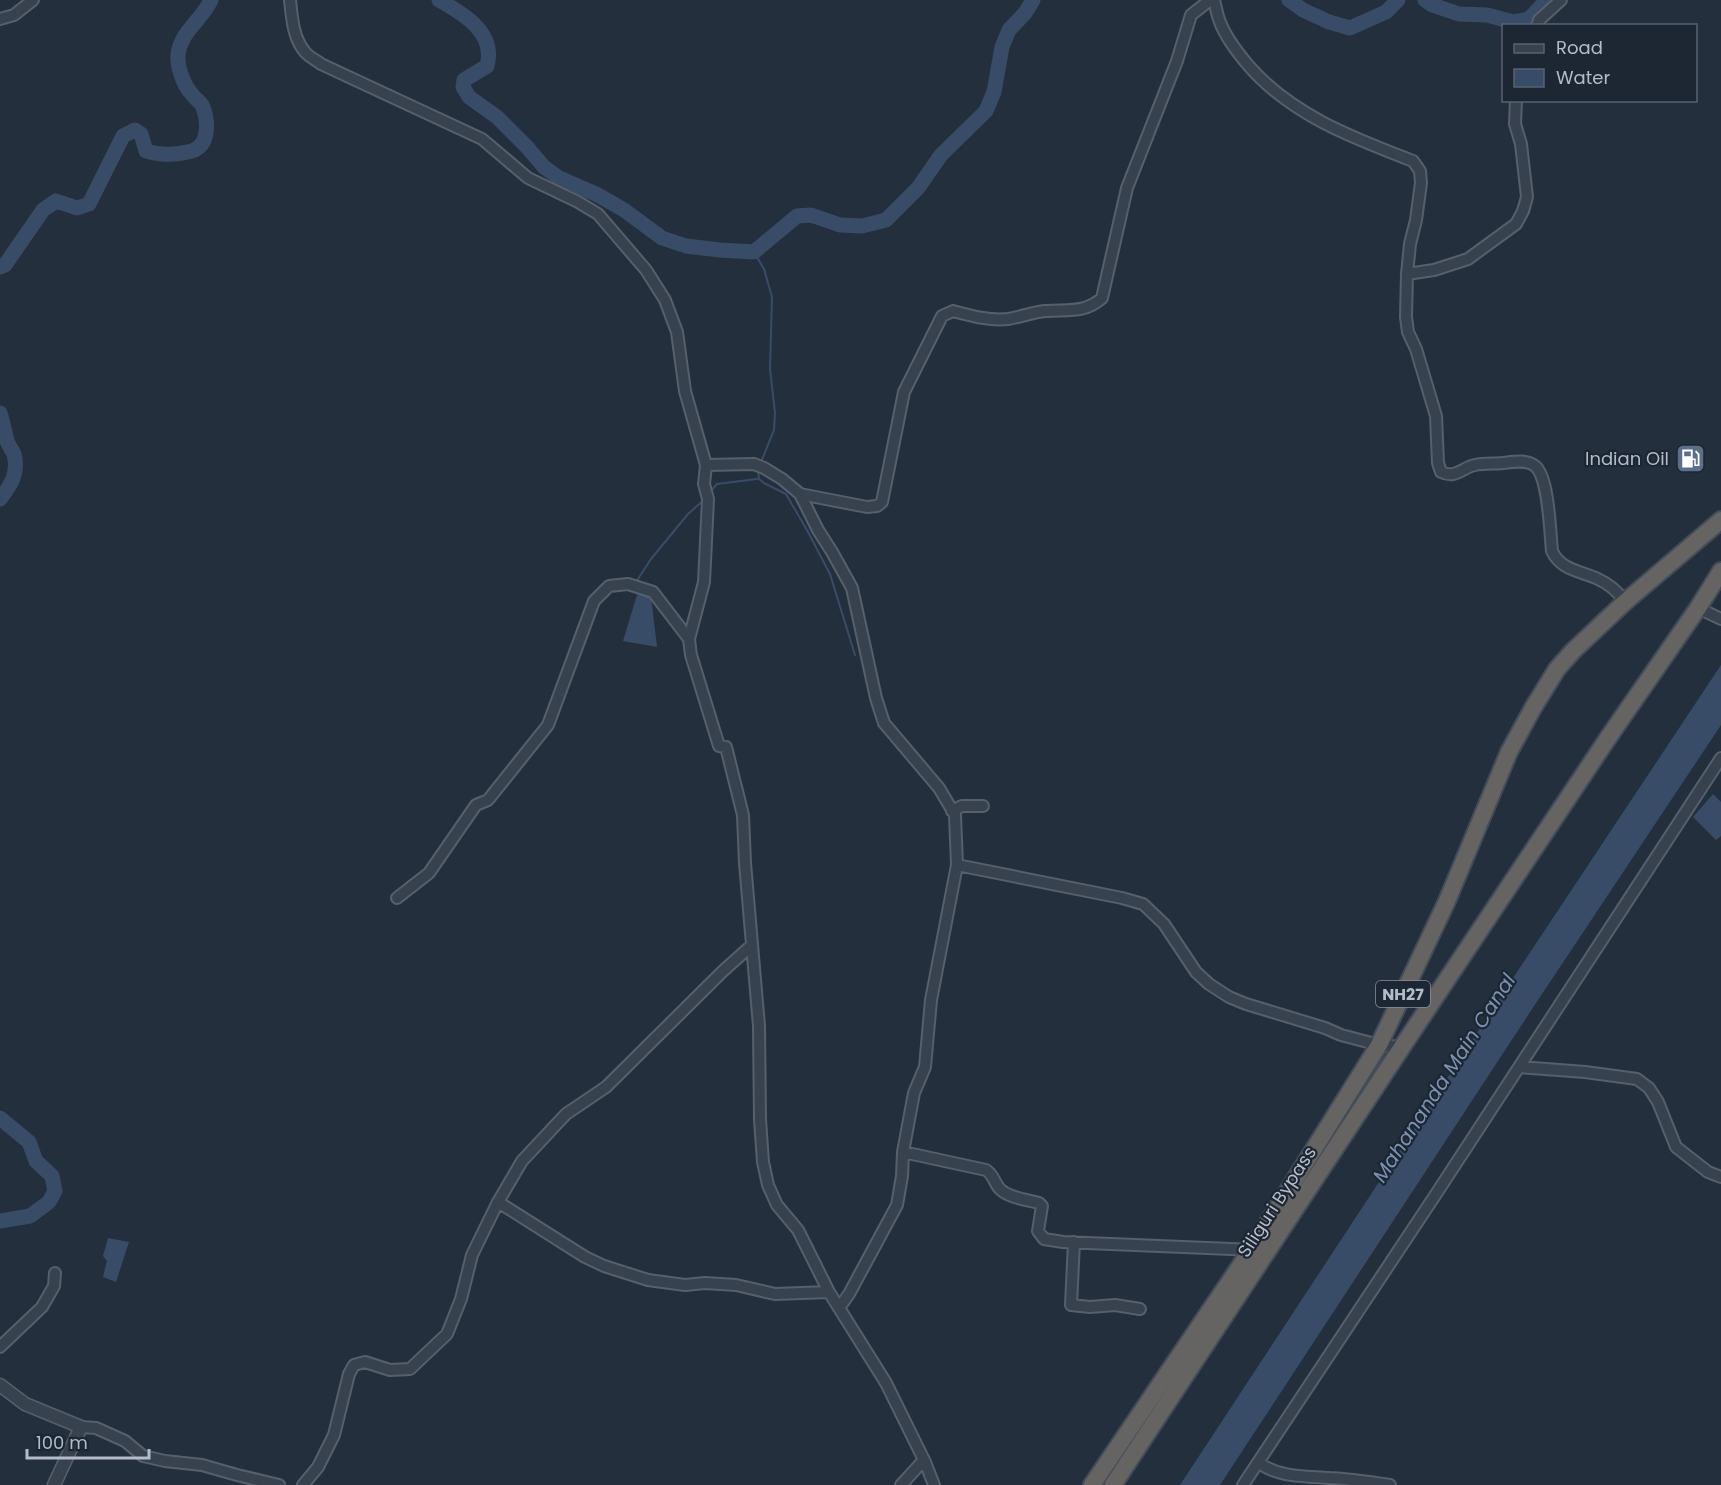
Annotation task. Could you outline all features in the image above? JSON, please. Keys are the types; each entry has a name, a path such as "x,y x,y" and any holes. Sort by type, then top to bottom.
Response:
{"highway":[{"name":"NH27","path":"1092,1485 1259,1251 1380,1045 1447,901 1509,752 1557,669 1625,602 1721,520"},
{"name":"NH27","path":"1698,608 1721,572"},
{"name":"Siliguri Bypass","path":"1113,1485 1259,1251 1402,1047 1620,719 1698,608"}],"street":[{"path":"0,19 14,15 33,0"},
{"path":"290,0 292,21 297,38 305,52 321,64 482,138 528,178 598,214 646,270 665,300 677,332 685,391 706,465 704,483 708,499 704,582 689,639 719,746 726,747 743,815 759,1026 760,1119 763,1162 768,1185 777,1205 798,1230 829,1292 886,1383 934,1485"},
{"path":"706,465 759,466 800,494 867,507 877,506 882,502 904,392 942,316 953,311 981,319 1008,319 1045,311 1070,311 1094,306 1102,298 1127,188 1177,61 1191,15 1212,0 1220,23 1237,52 1260,79 1276,93 1318,121 1413,161 1420,171 1421,183 1407,274 1406,317 1408,332 1416,349 1436,416 1438,463 1441,472 1449,475 1475,465 1525,462 1534,465 1541,472 1546,487 1552,551 1555,558 1561,564 1597,578 1610,586 1625,602"},
{"path":"1538,24 1539,20 1561,0"},
{"path":"1407,274 1434,270 1467,259 1516,224 1527,197 1521,144 1515,124 1516,102"},
{"path":"800,494 852,588 876,698 884,723 939,788 955,815 957,865 931,1000 925,1067 915,1092 903,1152 897,1205 849,1294 839,1308"},
{"path":"397,898 429,873 476,805 488,800 548,725 594,601 609,586 628,584 653,592 689,639"},
{"path":"1698,608 1721,619"},
{"path":"1243,1485 1721,758"},
{"path":"952,811 962,806 983,806"},
{"path":"957,865 1143,904 1164,924 1196,972 1229,997 1341,1035 1380,1045 1402,1047"},
{"path":"303,1485 318,1467 334,1435 349,1374 354,1365 364,1362 390,1370 410,1369 447,1334 461,1299 472,1255 498,1202 522,1161 566,1114 606,1087 752,945"},
{"path":"1519,1067 1637,1079 1649,1088 1658,1102 1676,1147 1708,1173 1721,1177"},
{"path":"903,1152 986,1170 993,1175 1000,1189 1009,1195 1039,1203 1042,1206 1038,1231 1044,1239 1259,1251"},
{"path":"498,1202 585,1257 604,1266 648,1280 685,1285 705,1283 736,1286 775,1294 829,1292"},
{"path":"1074,1242 1071,1305 1090,1307 1115,1305 1140,1309"},
{"path":"0,1347 42,1307 54,1286 56,1273"},
{"path":"0,1385 25,1404 81,1427 96,1428 125,1441 143,1456 202,1465 279,1485"},
{"path":"54,1485 81,1427"},
{"path":"901,1485 924,1460"},
{"path":"1258,1462 1275,1470 1308,1478 1390,1485"}],"water":[{"path":"645,594 651,597 657,647 623,641 637,595"},
{"path":"1721,665 1721,725 1220,1485 1180,1485 1513,978"},
{"path":"1713,794 1721,802 1721,836 1716,840 1693,817"},
{"path":"108,1238 129,1242 116,1282 103,1277 107,1261 103,1256"}],"waterway":[{"path":"0,267 5,265 43,210 56,201 77,208 89,204 123,136 135,130 141,134 146,151 152,153 174,154 192,151 202,144 206,132 205,113 202,105 192,95 183,80 178,64 178,54 187,32 211,0"},
{"path":"439,0 468,18 482,34 487,44 489,54 487,66 464,80 463,87 469,97 497,117 544,167 559,178 598,195 624,210 662,238 686,246 754,252 797,216 811,215 840,225 862,226 886,220 918,188 941,155 986,111 994,92 1002,47 1009,30 1025,13 1033,0"},
{"path":"1289,0 1303,10 1329,22 1350,28 1386,12 1398,0"},
{"path":"1425,0 1432,5 1459,14 1487,15 1513,22 1529,19 1547,0"},
{"path":"754,252 764,269 772,297 770,369 775,413 774,430 761,462"},
{"path":"0,413 15,461 15,473 11,484 0,499"},
{"path":"758,470 759,479 786,494 808,532 830,574 855,655"},
{"path":"710,492 717,484 757,479"},
{"path":"636,582 651,559 688,514 705,499"},
{"path":"0,1118 29,1142 36,1161 52,1176 55,1191 49,1202 30,1216 0,1221"}],"place":[{"name":"Indian Oil","path":"1690,459"}],"water label":[{"name":"Mahananda Main Canal","path":"1444,1078"}]}
